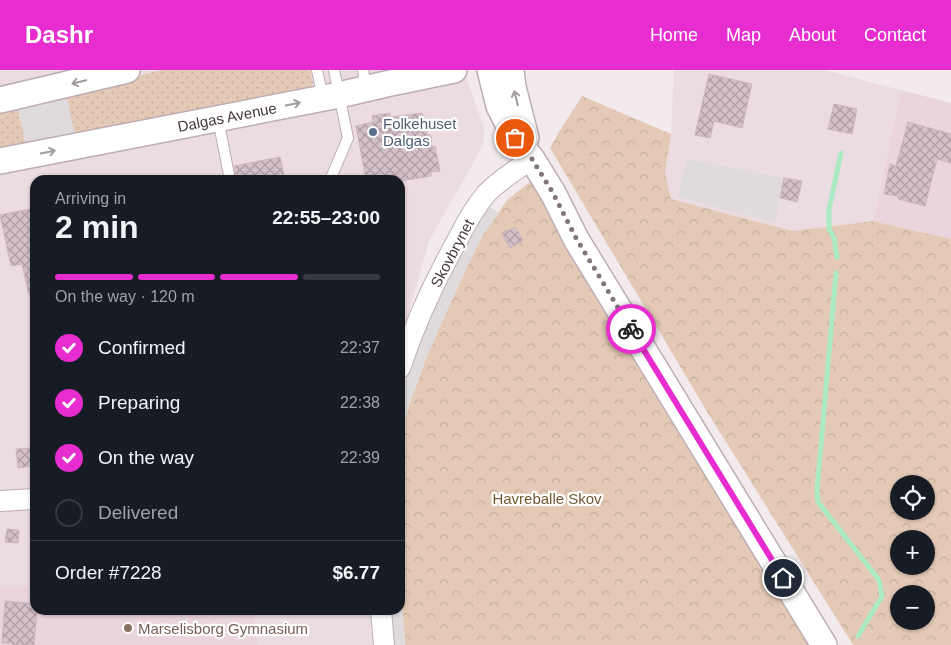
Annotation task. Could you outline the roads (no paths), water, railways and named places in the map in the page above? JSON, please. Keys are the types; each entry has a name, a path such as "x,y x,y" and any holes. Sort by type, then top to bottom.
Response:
{"street":[{"path":"0,100 126,70"},
{"name":"Dalgas Avenue","path":"0,161 331,97 384,78 454,70"},
{"path":"490,70 500,106 515,138 532,159 553,193 585,255 824,645"},
{"path":"511,70 513,87 532,159"},
{"name":"Skovbrynet","path":"405,355 422,309 447,258 486,194 532,159"},
{"path":"0,501 30,500"},
{"path":"381,615 384,645"}],"lane":[{"path":"317,70 331,97 348,138 332,175"},
{"path":"331,97 334,70"},
{"path":"218,119 229,175"}],"waterway":[{"path":"837,257 834,238 829,229 829,210 841,153"},
{"path":"836,273 817,491 818,502 879,580 882,596 858,636"}],"place":[{"name":"Folkehuset Dalgas","path":"373,132"},
{"name":"Marselisborg Gymnasium","path":"128,628"}],"park label":[{"name":"Havreballe Skov","path":"547,498"}]}
